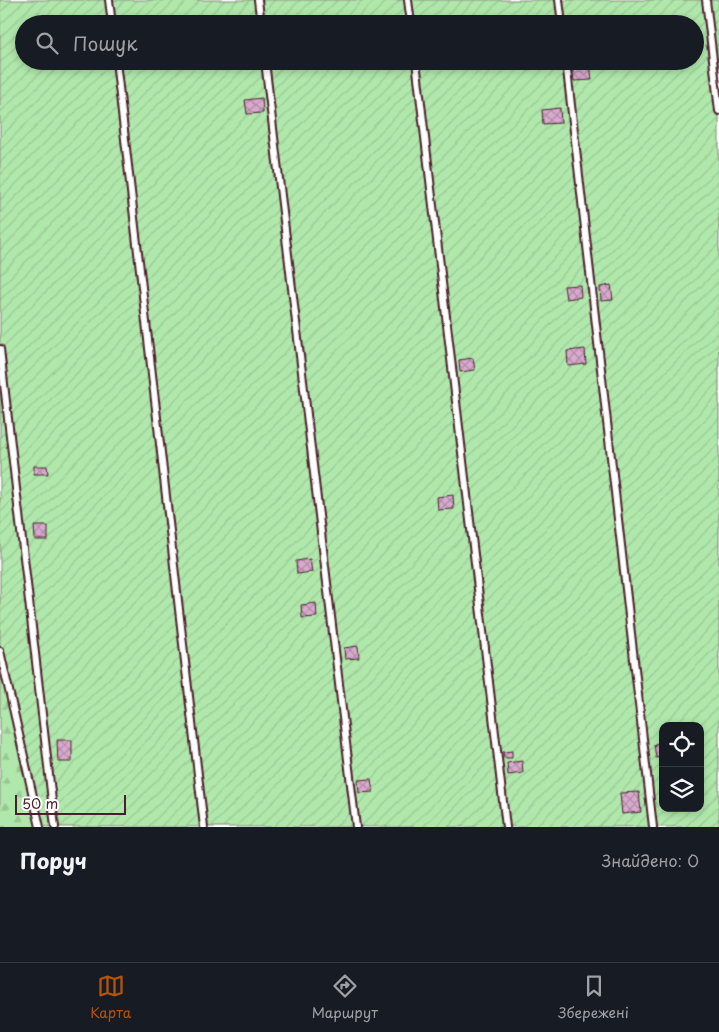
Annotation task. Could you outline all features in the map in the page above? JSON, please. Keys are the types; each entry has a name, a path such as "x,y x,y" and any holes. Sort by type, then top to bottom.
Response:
{"lane":[{"path":"109,0 111,15"},
{"path":"258,0 260,15"},
{"path":"408,0 410,15"},
{"path":"560,0 561,15"},
{"path":"706,0 719,111"},
{"path":"117,70 204,827"},
{"path":"266,70 356,827"},
{"path":"417,70 506,827"},
{"path":"567,70 653,827"},
{"path":"0,349 55,827"},
{"path":"0,651 40,827"}],"green space":[{"path":"0,0 719,0 719,827 40,827 0,651"},
{"path":"0,651 40,827 0,827"}],"building":[{"path":"573,70 591,70 592,80 574,81"},
{"path":"262,98 263,113 247,114 245,100"},
{"path":"560,108 561,123 543,124 542,110"},
{"path":"580,285 581,297 566,299 564,286"},
{"path":"611,285 613,300 601,301 600,287"},
{"path":"585,349 586,364 568,366 567,351"},
{"path":"473,358 475,370 460,372 459,360"},
{"path":"34,466 47,466 48,474 34,474"},
{"path":"453,495 454,509 438,510 437,497"},
{"path":"34,526 48,526 48,540 35,540"},
{"path":"310,559 312,572 297,574 296,561"},
{"path":"316,603 317,617 302,618 301,605"},
{"path":"358,646 359,658 345,659 344,648"},
{"path":"57,740 72,740 72,762 58,762"},
{"path":"659,743 659,758 656,758 654,744"},
{"path":"512,751 512,758 504,758 503,752"},
{"path":"522,761 523,773 508,775 507,763"},
{"path":"371,779 373,792 359,793 358,780"},
{"path":"639,792 641,812 622,814 620,793"}]}
